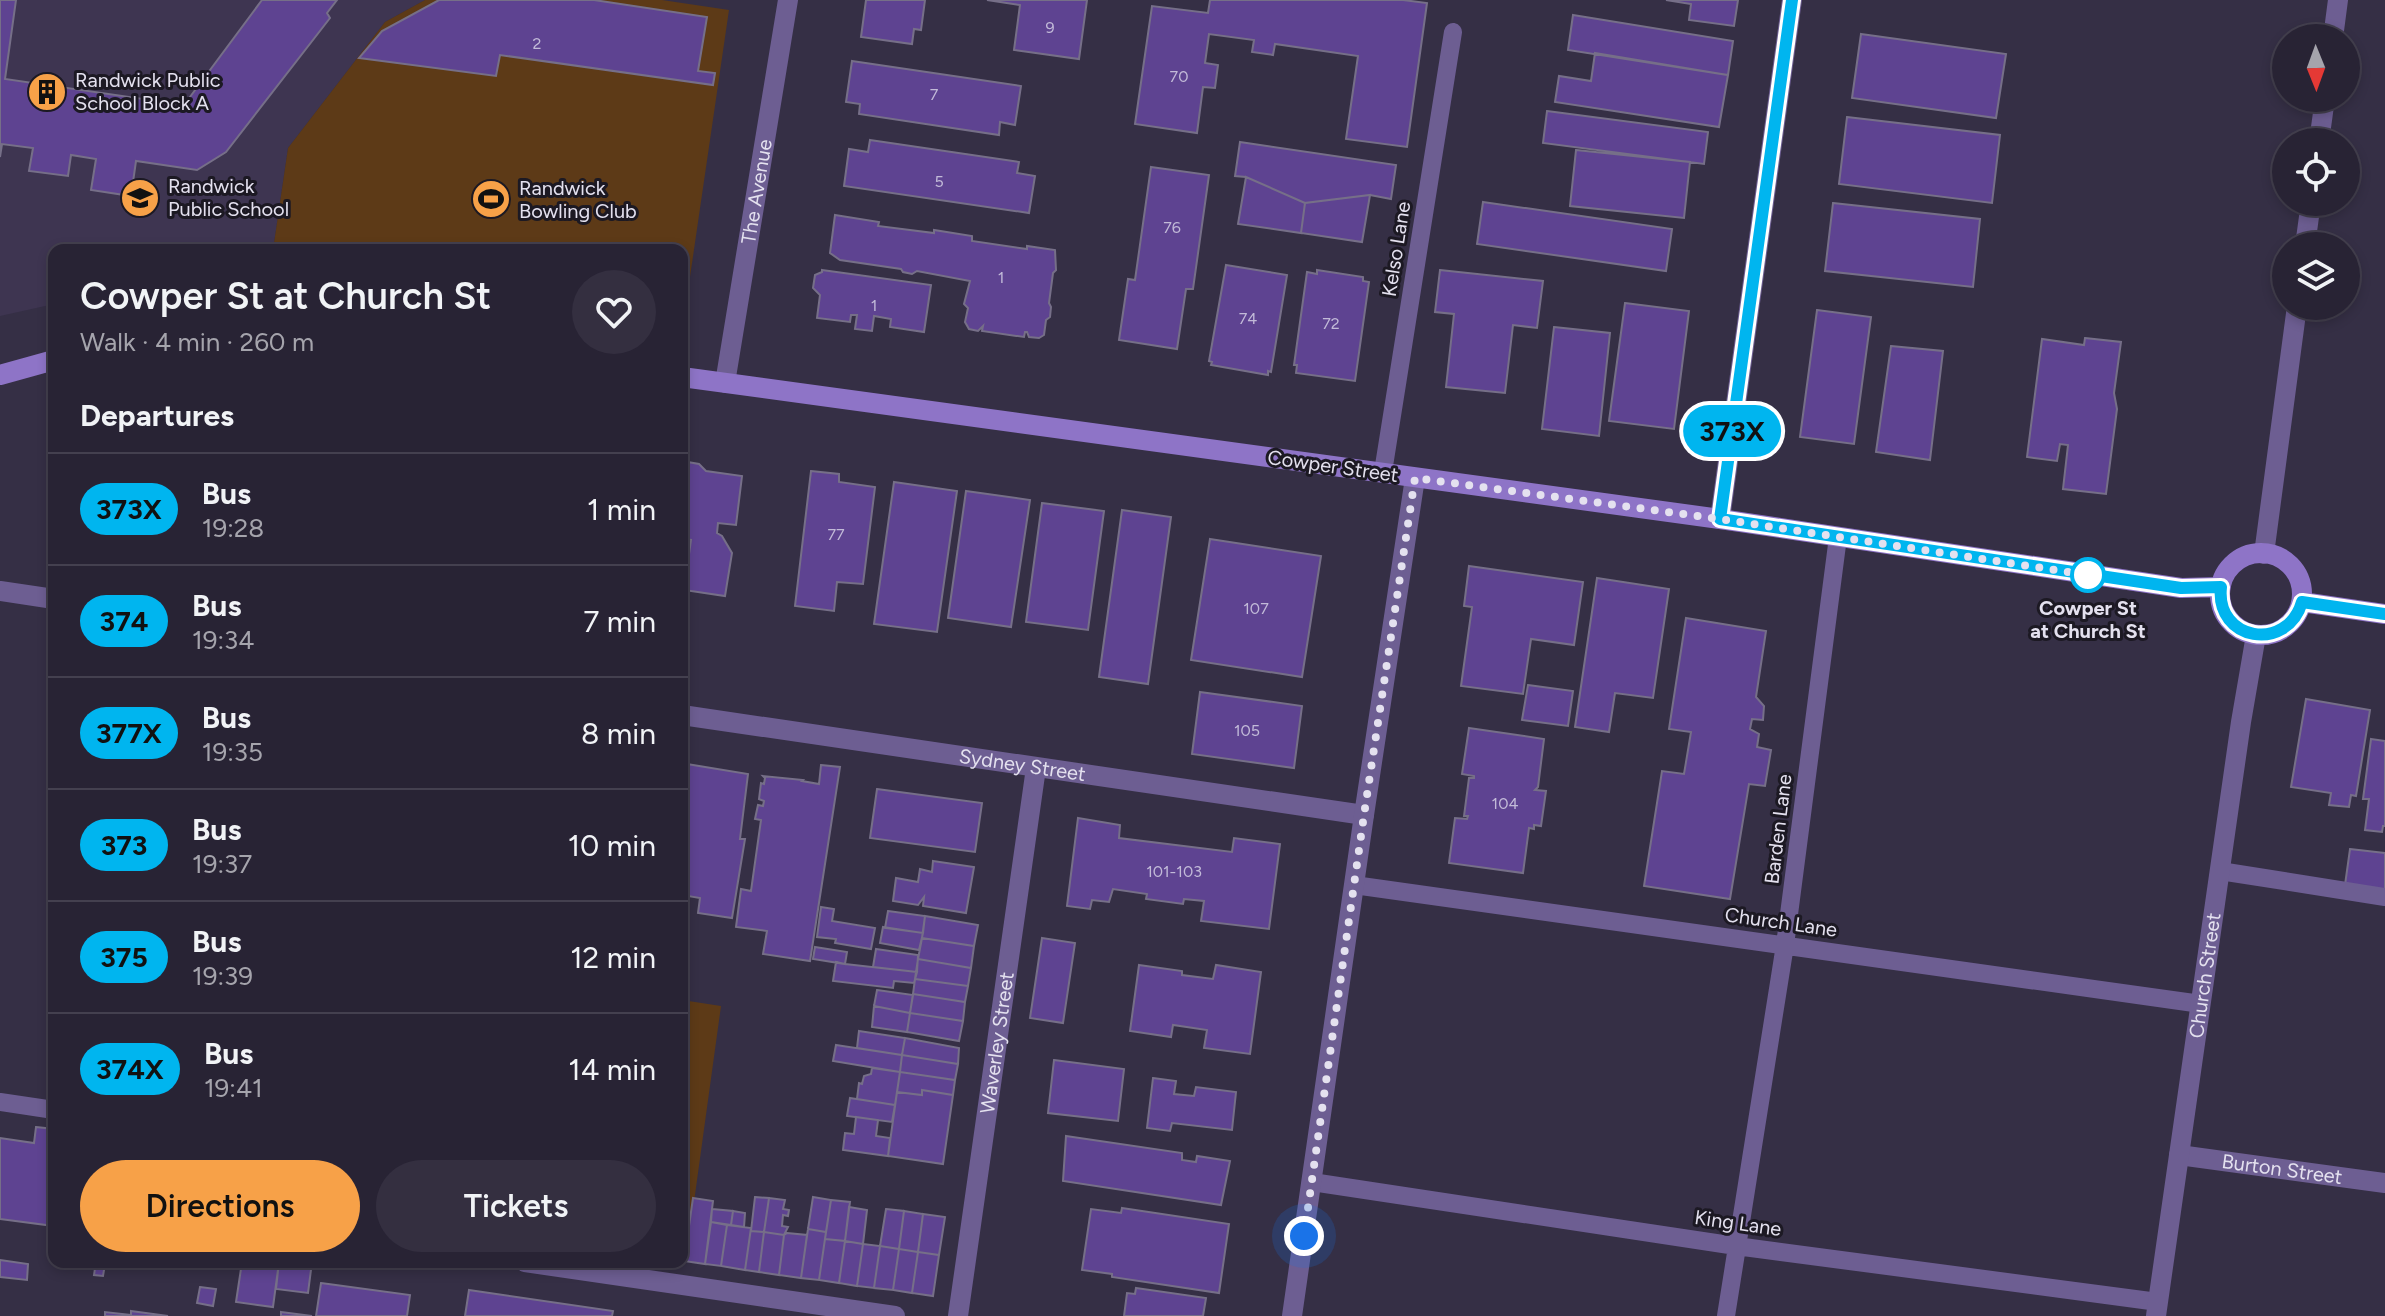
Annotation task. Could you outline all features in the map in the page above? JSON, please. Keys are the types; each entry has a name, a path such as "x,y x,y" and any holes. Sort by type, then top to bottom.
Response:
{"main road":[{"path":"0,375 48,362"},
{"name":"Cowper Street","path":"688,378 1720,519 2181,588 2221,587"},
{"path":"2277,556 2293,569 2300,581 2302,602 2297,615 2288,625 2276,632 2256,635 2243,631 2228,618 2221,600 2221,587 2233,564 2244,557 2277,556"},
{"path":"2302,602 2385,614"}],"street":[{"name":"The Avenue","path":"725,383 788,0"},
{"path":"1720,519 1792,0"},
{"path":"2335,24 2338,0"},
{"path":"2264,554 2295,320"},
{"path":"1292,1316 1415,478"},
{"path":"0,591 48,598"},
{"name":"Church Street","path":"2157,1309 2256,635"},
{"name":"Sydney Street","path":"688,716 1364,815"},
{"name":"Waverley Street","path":"958,1316 1036,768"},
{"name":"Burton Street","path":"2179,1155 2385,1183"},
{"path":"566,1268 895,1316"}],"lane":[{"name":"Kelso Lane","path":"1383,472 1453,32"},
{"name":"Barden Lane","path":"1726,1316 1785,945 1838,537"},
{"path":"2220,871 2385,897"},
{"name":"Church Lane","path":"1354,885 2201,1004"},
{"path":"0,1102 48,1109"},
{"name":"King Lane","path":"1312,1182 2157,1309"}],"shaded area":[{"name":"Randwick Public School","path":"0,0 425,0 385,22 288,148 274,244 48,244 48,305 0,316"},
{"name":"Randwick Bowling Club","path":"425,0 662,0 729,10 688,291 688,244 274,244 288,148 385,22"},
{"path":"688,1001 721,1006 688,1245"}],"building":[{"name":"Randwick Public School Block A","path":"0,0 16,0 5,79 184,105 262,0 337,0 327,13 330,18 226,152 197,170 136,161 131,196 91,190 96,159 71,155 68,176 29,171 33,148 2,144 0,157"},
{"path":"439,0 594,0 707,17 698,71 715,73 713,85 500,55 496,76 359,58 382,31"},
{"path":"866,0 925,0 921,30 914,29 912,44 861,37"},
{"path":"987,0 1087,0 1079,59 1014,50 1020,5"},
{"path":"1210,0 1403,0 1427,3 1407,147 1346,139 1358,56 1275,44 1273,55 1252,52 1254,40 1209,34 1205,63 1218,65 1215,88 1203,87 1197,133 1135,124 1152,6 1208,13"},
{"path":"1666,0 1738,0 1734,26 1689,20 1691,4"},
{"path":"1573,15 1733,41 1728,75 1568,50"},
{"path":"1861,34 2006,54 1996,118 1852,98"},
{"path":"1595,53 1728,75 1719,127 1555,102 1559,76 1591,81"},
{"path":"852,61 1021,86 1015,125 1000,122 999,135 859,114 860,104 846,102"},
{"path":"1547,111 1708,132 1704,164 1543,143"},
{"path":"1847,117 2000,135 1992,203 1839,184"},
{"path":"870,140 1019,162 1017,173 1035,176 1029,213 844,186 849,149 868,152"},
{"path":"1240,142 1396,165 1391,199 1370,195 1305,203 1246,177 1235,176"},
{"path":"1576,150 1690,162 1684,218 1570,206"},
{"path":"1151,167 1209,175 1193,289 1186,289 1177,349 1119,340 1128,279 1135,280"},
{"path":"1246,177 1305,203 1301,233 1238,224"},
{"path":"1370,195 1362,242 1301,233 1305,203"},
{"path":"1483,202 1672,229 1666,271 1477,244"},
{"path":"1833,203 1980,219 1973,287 1825,271"},
{"path":"835,215 879,222 878,226 972,236 972,241 1055,250 1056,270 1049,303 1050,317 1046,320 1044,335 1039,338 1029,337 1027,332 1024,337 982,331 983,326 978,331 969,329 965,322 968,308 964,304 970,281 840,260 830,253"},
{"path":"1226,265 1287,275 1268,375 1211,365 1209,361"},
{"path":"822,270 931,285 924,332 890,327 891,319 874,316 872,331 855,329 857,315 851,315 850,322 817,318 820,295 813,288 815,275"},
{"path":"1317,270 1363,277 1363,281 1369,282 1355,381 1296,373 1297,365 1294,365 1307,272 1317,274"},
{"path":"1440,270 1543,281 1537,328 1513,325 1505,393 1446,387 1454,314 1435,312"},
{"path":"1625,303 1689,311 1674,429 1609,421"},
{"path":"1817,310 1871,317 1854,444 1800,437"},
{"path":"1554,327 1610,333 1599,436 1542,429"},
{"path":"2085,338 2121,342 2114,393 2117,409 2106,494 2063,489 2068,445 2060,444 2057,461 2027,457 2042,339 2084,345"},
{"path":"1891,346 1943,351 1930,460 1876,452"},
{"path":"688,462 699,464 706,471 742,476 736,525 718,523 717,533 732,553 725,596 688,591 691,540 688,540"},
{"path":"811,471 839,474 839,482 875,487 863,584 837,582 834,611 795,606"},
{"path":"894,482 957,491 937,632 874,624"},
{"path":"966,491 1030,500 1011,627 948,618"},
{"path":"1042,503 1104,511 1088,630 1026,622"},
{"path":"1122,510 1171,517 1148,684 1099,677"},
{"path":"1210,539 1321,556 1302,677 1191,660"},
{"path":"1469,566 1583,582 1574,645 1531,639 1523,694 1461,686 1472,607 1464,606"},
{"path":"1597,578 1669,589 1653,698 1615,693 1609,732 1575,727"},
{"path":"1686,618 1766,631 1756,697 1764,706 1763,720 1752,719 1750,729 1759,734 1757,747 1771,750 1765,786 1749,784 1730,899 1644,886 1662,771 1684,774 1691,732 1669,729"},
{"path":"1528,685 1573,691 1568,726 1522,720"},
{"path":"1200,692 1302,706 1294,768 1192,754"},
{"path":"2306,699 2370,710 2356,796 2351,795 2349,807 2329,805 2331,793 2291,787"},
{"path":"1469,728 1544,739 1538,787 1535,790 1546,791 1541,826 1529,828 1523,873 1449,863 1455,818 1467,819 1468,816 1464,816 1469,778 1474,778 1462,774"},
{"path":"2371,739 2385,741 2385,826 2382,832 2365,830 2369,799 2363,799"},
{"path":"688,764 748,774 740,839 745,839 732,918 698,913 700,898 688,896"},
{"path":"821,765 840,767 810,961 763,954 767,931 736,927 741,889 751,891 761,820 755,819 758,805 763,806 764,801 759,799 763,776 819,784"},
{"path":"877,789 982,803 975,852 870,838"},
{"path":"1078,818 1120,825 1119,838 1232,852 1234,838 1280,844 1269,929 1201,921 1204,901 1184,899 1183,904 1146,899 1147,894 1113,889 1109,902 1092,900 1090,909 1067,906"},
{"path":"2350,849 2385,853 2385,890 2345,885"},
{"path":"933,861 974,867 966,913 923,906 924,897 918,905 893,901 896,878 918,882 920,869 932,872"},
{"path":"821,907 834,909 832,921 875,928 871,949 817,937"},
{"path":"888,911 925,916 923,933 885,928"},
{"path":"925,916 978,925 974,946 922,938"},
{"path":"883,927 923,933 919,950 880,943"},
{"path":"922,938 974,946 971,968 918,959"},
{"path":"1042,938 1075,943 1063,1023 1030,1018"},
{"path":"815,947 847,952 845,964 813,959"},
{"path":"876,949 918,955 917,972 873,967"},
{"path":"918,959 971,968 968,986 915,979"},
{"path":"836,962 917,972 914,983 894,981 893,988 833,981"},
{"path":"1139,965 1213,979 1216,965 1261,972 1250,1054 1204,1048 1207,1030 1173,1025 1171,1037 1130,1031"},
{"path":"915,979 968,986 965,1002 913,994"},
{"path":"877,990 913,995 910,1013 874,1006"},
{"path":"913,994 965,1002 963,1021 910,1013"},
{"path":"874,1006 910,1013 907,1032 872,1027"},
{"path":"910,1013 963,1021 959,1041 907,1032"},
{"path":"859,1031 905,1038 902,1055 857,1048"},
{"path":"905,1038 959,1048 958,1064 902,1055"},
{"path":"836,1045 902,1055 900,1072 833,1061"},
{"path":"902,1055 958,1064 955,1080 900,1072"},
{"path":"1054,1060 1124,1069 1118,1121 1048,1113"},
{"path":"872,1068 900,1072 895,1105 857,1099 859,1083 862,1084 864,1076 871,1074"},
{"path":"900,1072 955,1080 953,1095 922,1090 922,1095 897,1092"},
{"path":"1153,1078 1176,1081 1174,1094 1194,1096 1196,1087 1236,1092 1232,1130 1172,1123 1170,1131 1147,1128"},
{"path":"922,1090 953,1095 943,1164 888,1156 897,1092 922,1095"},
{"path":"850,1098 895,1105 892,1122 847,1116"},
{"path":"856,1117 878,1120 876,1136 890,1138 888,1156 843,1150 845,1133 854,1134"},
{"path":"36,1127 48,1128 48,1225 0,1219 0,1138 34,1143"},
{"path":"1066,1136 1182,1153 1182,1160 1196,1162 1197,1156 1230,1161 1221,1205 1063,1181"},
{"path":"755,1197 769,1198 764,1232 751,1231"},
{"path":"813,1197 831,1200 826,1232 808,1229"},
{"path":"693,1198 713,1201 705,1264 688,1262"},
{"path":"769,1198 785,1200 783,1209 789,1210 788,1216 783,1215 782,1226 788,1227 784,1235 764,1232"},
{"path":"831,1200 850,1202 845,1241 825,1239"},
{"path":"849,1207 867,1210 863,1244 845,1241"},
{"path":"1122,1208 1229,1224 1219,1293 1082,1270 1091,1209 1121,1213"},
{"path":"712,1209 733,1211 731,1225 711,1222"},
{"path":"886,1209 904,1211 899,1249 880,1246"},
{"path":"733,1211 745,1213 744,1227 731,1225"},
{"path":"904,1211 923,1214 918,1252 899,1249"},
{"path":"923,1214 945,1217 939,1255 918,1252"},
{"path":"711,1222 727,1225 721,1266 705,1264"},
{"path":"727,1225 751,1228 745,1270 721,1266"},
{"path":"751,1228 751,1231 764,1232 759,1272 745,1270"},
{"path":"808,1229 826,1232 819,1280 801,1278"},
{"path":"764,1232 784,1235 779,1275 759,1272"},
{"path":"784,1235 807,1235 801,1278 779,1275"},
{"path":"825,1239 845,1241 839,1283 819,1280"},
{"path":"845,1241 863,1244 857,1286 839,1283"},
{"path":"863,1244 880,1246 874,1288 857,1286"},
{"path":"880,1246 899,1249 893,1290 874,1288"},
{"path":"899,1249 918,1252 912,1293 893,1290"},
{"path":"918,1252 939,1255 933,1296 912,1293"},
{"path":"0,1260 28,1264 27,1280 0,1277"},
{"path":"95,1268 104,1268 103,1276 94,1275"},
{"path":"241,1268 278,1268 273,1307 236,1302"},
{"path":"278,1268 311,1268 308,1293 276,1289"},
{"path":"321,1283 410,1295 407,1316 316,1316"},
{"path":"200,1287 216,1289 213,1306 197,1303"},
{"path":"1136,1288 1206,1298 1203,1316 1124,1316 1127,1293 1135,1294"},
{"path":"469,1290 613,1311 612,1316 465,1316"},
{"path":"131,1311 168,1316 105,1316 105,1312 131,1315"},
{"path":"281,1312 312,1316 281,1316"}],"bus line":[{"name":"373X","path":"1792,0 1720,519 2181,588 2221,587 2222,607 2228,618 2243,631 2256,635 2276,632 2288,625 2297,615 2302,602 2385,614"}],"place":[{"name":"Randwick Public School Block A","path":"47,92"},
{"name":"Randwick Public School","path":"140,198"},
{"name":"Randwick Bowling Club","path":"491,199"},
{"name":"Cowper St at Church St","path":"2088,575"}],"route":[{"path":"1304,1236 1415,478 1720,519 2088,575"}]}
